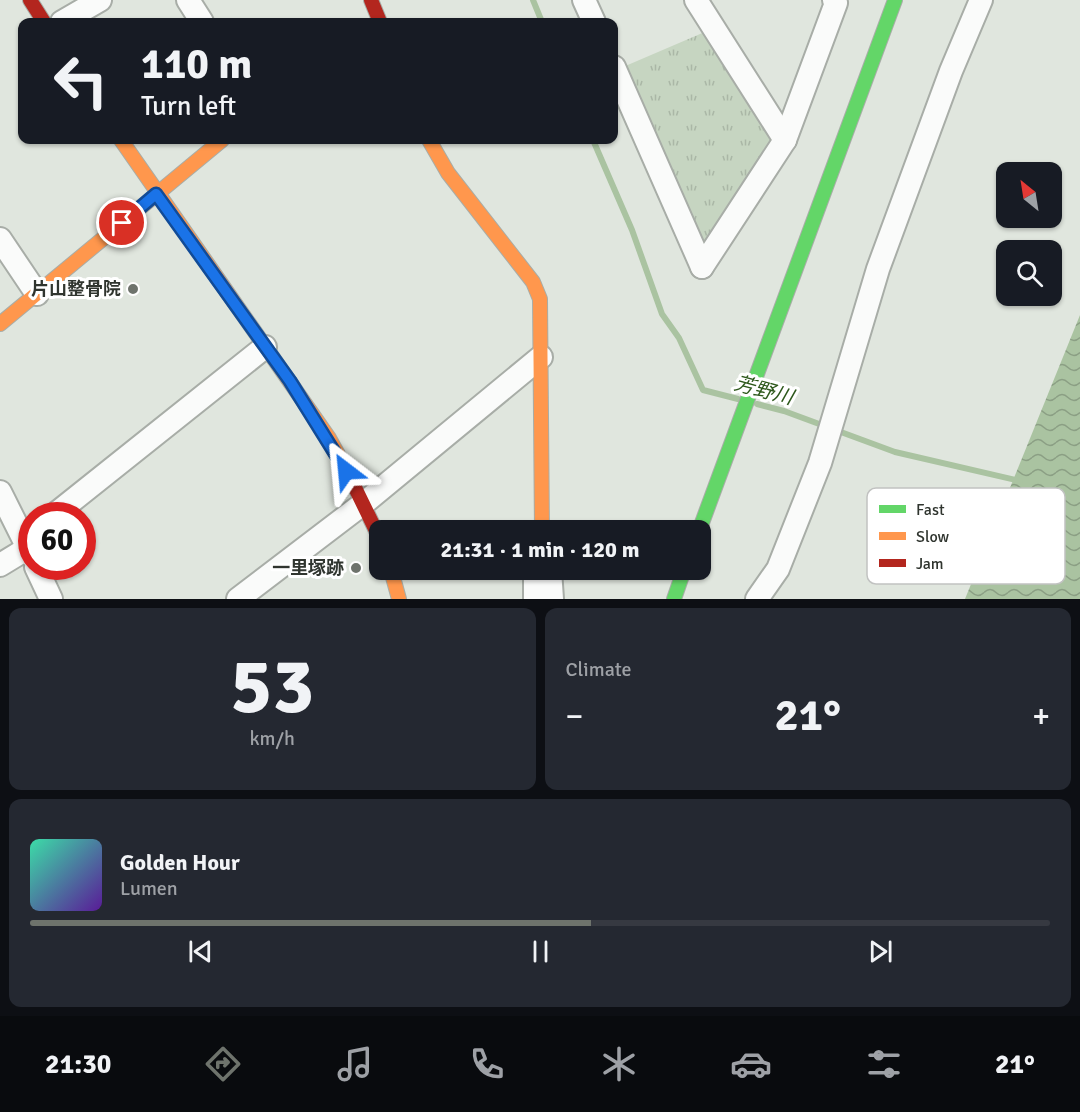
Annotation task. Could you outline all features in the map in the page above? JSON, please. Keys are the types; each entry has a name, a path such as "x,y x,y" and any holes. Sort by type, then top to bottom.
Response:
{"street":[{"path":"30,0 41,18"},
{"path":"69,18 100,0"},
{"path":"188,0 199,18"},
{"path":"584,0 592,18"},
{"path":"696,0 785,140"},
{"path":"618,76 702,267 785,140 836,3 834,0"},
{"path":"703,520 895,0"},
{"path":"757,599 778,569 820,463 838,411 878,269 951,71 981,0"},
{"path":"124,144 156,194 328,438 372,520"},
{"path":"0,324 217,144"},
{"path":"431,144 448,173 533,282 540,299 542,520"},
{"path":"0,239 37,294"},
{"path":"71,502 265,347"},
{"path":"238,599 364,503 541,357"},
{"path":"0,492 18,526"},
{"path":"0,565 18,555"},
{"path":"43,580 51,599"},
{"path":"394,580 399,599"},
{"path":"535,599 536,580"},
{"path":"551,580 552,599"},
{"path":"674,599 681,580"}],"green space":[{"path":"714,28 785,140 700,262 623,67"}],"water":[{"path":"1080,315 1080,599 965,599 971,584 1065,584 1065,488 1010,488"}],"waterway":[{"name":"芳野川","path":"533,0 540,18"},
{"name":"芳野川","path":"595,144 632,230 662,314 679,338 703,390 738,399"},
{"name":"芳野川","path":"757,404 784,411 895,452 1020,481"}],"traffic: fast":[{"path":"703,520 895,0"},
{"path":"674,599 681,580"}],"traffic: slow":[{"path":"124,144 329,438 346,469"},
{"path":"0,324 217,144"},
{"path":"431,144 448,173 533,282 540,299 542,520"},
{"path":"394,580 399,599"}],"traffic: jam":[{"path":"30,0 41,18"},
{"path":"371,0 378,18"},
{"path":"346,469 371,520"}],"place":[{"name":"片山整骨院","path":"133,289"},
{"name":"一里塚跡","path":"356,568"}],"route":[{"path":"122,223 156,194 290,381 328,438 346,471"}]}
